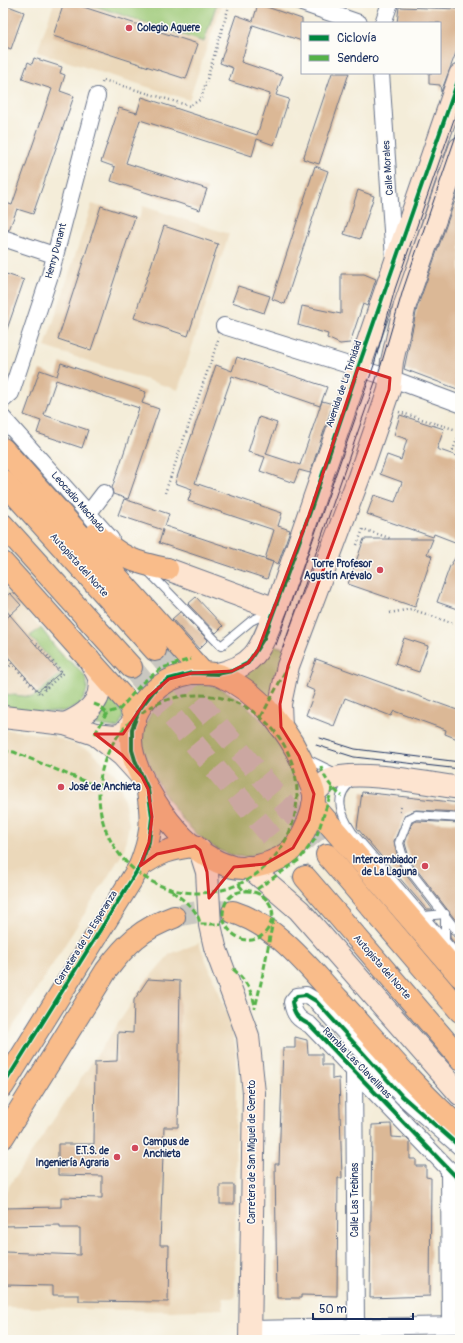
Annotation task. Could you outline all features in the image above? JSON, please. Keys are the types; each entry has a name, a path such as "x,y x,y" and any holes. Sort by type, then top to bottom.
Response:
{"main road":[{"name":"Avenida de La Trinidad","path":"210,673 232,671 248,663 258,650 276,609 309,515 375,374 395,264 460,75"},
{"name":"Avenida de La Trinidad","path":"375,374 392,362 405,305 460,148"},
{"name":"Avenida de La Trinidad","path":"281,727 280,704 288,666 359,477 389,390 375,374"},
{"path":"3,442 115,552 167,569 276,609"},
{"path":"3,449 210,673 245,690 272,715 299,756 313,799 346,844 460,976"},
{"name":"Autopista del Norte","path":"3,481 155,650"},
{"path":"3,525 131,667"},
{"path":"3,563 88,656 130,705 135,720"},
{"path":"65,724 84,715 94,704 99,692 99,679 88,656"},
{"path":"145,783 135,760 131,738 139,710 156,688 169,679 183,674 210,673"},
{"path":"3,717 65,724 95,734 115,736 123,734 135,720"},
{"path":"95,734 122,755 145,783 177,832 212,859 241,867 299,910 460,1094"},
{"path":"209,898 220,881 241,867 265,864 280,858 293,848 303,834 313,799 328,780 350,779 460,788"},
{"name":"Carretera de La Esperanza","path":"3,1086 140,866 150,842 152,817 145,783"},
{"name":"Carretera de La Esperanza","path":"140,866 157,854 177,848 197,848"},
{"name":"Carretera de San Miguel de Geneto","path":"197,848 207,872 210,925 215,947 248,1036 254,1093 250,1335"},
{"path":"327,855 460,1011"},
{"name":"Autopista del Norte","path":"305,877 460,1058"},
{"path":"233,912 258,923 294,951 425,1094 460,1128"},
{"path":"3,1137 106,971 124,947 146,930 174,917"}],"street":[{"path":"302,3 357,22"},
{"path":"383,22 390,3"},
{"name":"Calle Morales","path":"381,74 395,264"},
{"name":"Henry Dunant","path":"3,400 11,393 50,275 54,255 97,96"},
{"path":"3,238 54,255"},
{"path":"224,326 375,374 460,404"},
{"name":"Leocadio Machado","path":"3,418 88,514 120,547 143,561"},
{"path":"88,514 104,493"},
{"name":"Rambla Las Clavellinas","path":"460,1147 402,1096 316,1001 306,996 297,996 292,1002 294,1012 299,1020 310,1025 460,1181"},
{"name":"Calle Las Trebinas","path":"354,1072 356,1327"},
{"path":"250,1335 356,1327 455,1325 449,1169"}],"lane":[{"path":"143,561 148,572 221,646 251,620 276,609"},
{"path":"245,626 251,624 266,633"},
{"path":"299,756 350,779 339,802 343,818 352,832 460,958"},
{"path":"460,818 416,815 408,819 399,843 405,864 460,935"},
{"path":"346,844 371,853"},
{"path":"424,916 445,914"},
{"path":"445,914 446,941"}],"path":[{"path":"97,96 103,80 190,106 201,99 230,3"},
{"path":"165,492 224,326"},
{"path":"397,418 400,411 460,431 453,450 460,452"},
{"path":"357,545 363,528 392,538"},
{"path":"390,612 411,609 455,624"},
{"path":"3,654 13,663 40,694 62,673 36,643"},
{"path":"3,671 13,663"},
{"path":"45,689 43,688 49,682"}],"highlighted area":[{"path":"358,368 390,378 389,390 288,666 280,704 281,727 299,756 314,794 309,820 293,848 265,864 234,867 209,898 207,872 200,850 195,846 157,854 140,866 149,842 152,817 148,789 142,777 122,755 95,734 123,734 148,697 169,679 192,673 232,671 248,663 258,650 309,515"}],"shaded area":[{"name":"Colegio Aguere","path":"54,3 222,3 189,100 37,52"},
{"path":"92,204 139,219 143,206 229,234 178,390 45,347"},
{"path":"3,585 69,661 65,712 3,706"},
{"path":"3,729 53,736 91,751 119,778 129,824 124,851 3,1043"},
{"name":"Campus de Anchieta","path":"199,943 232,1025 236,1051 235,1298 223,1298 223,1309 172,1311 3,1307 3,1195 148,979 170,954"}],"green space":[{"path":"86,3 217,3 204,42"},
{"path":"41,628 61,654 84,675 87,686 85,696 79,704 71,709 60,712 24,710 3,706 3,694 33,697 62,673 30,636"},
{"path":"269,644 288,649 275,706 240,676"},
{"path":"194,684 215,686 231,694 247,706 263,721 277,739 288,758 297,777 301,796 300,814 291,833 276,847 244,857 228,854 213,847 186,823 163,792 155,777 143,749 146,723 154,708 166,696 178,688"},
{"path":"109,694 123,714 123,718 118,728 92,724 89,719"}],"building":[{"path":"64,3 71,3 198,44 186,79 53,36"},
{"path":"3,4 24,12 11,49 3,46"},
{"path":"258,4 302,19 301,41 253,25 241,62 283,76 276,95 289,99 274,145 257,139 252,156 140,120 126,163 207,189 200,210 111,181 115,167 101,162 119,108 137,113 142,97 257,135 270,94 229,81 233,68 220,63 236,15 253,21"},
{"path":"399,7 460,9 460,42 441,92 440,85 429,84 429,74 441,74 441,22 397,22"},
{"path":"34,58 62,67 60,73 65,75 60,91 74,96 33,214 17,209 9,230 3,229 3,202 12,205 52,89 22,79 28,62 32,64"},
{"path":"332,74 349,74 319,164 303,159"},
{"path":"315,166 328,171 285,304 272,299"},
{"path":"460,186 460,390 404,369 417,308"},
{"path":"358,190 374,196 360,239 344,234"},
{"path":"101,206 135,217 91,350 58,339"},
{"path":"164,226 218,244 188,336 134,318"},
{"path":"3,273 24,280 5,335 3,335"},
{"path":"341,274 364,274 376,279 367,306 363,304 350,343 340,344 327,338 328,334 298,325 302,306 341,314"},
{"path":"238,286 270,296 264,313 232,302"},
{"path":"237,357 327,387 320,406 232,376 195,483 282,513 278,526 290,530 278,564 265,559 274,530 188,501 192,489 175,483 216,365 232,371"},
{"path":"61,363 146,392 142,403 159,409 128,499 113,494 112,488 139,408 56,380 44,415 88,430 82,448 37,433 41,421 24,415 40,370 57,376"},
{"path":"322,401 333,404 310,473 299,470 294,483 260,471 265,457 248,452 259,417 277,423 266,454 300,465"},
{"path":"400,415 444,429 437,449 460,457 456,469 460,470 460,544 434,534 433,537 367,514 374,495 395,502 402,482 380,474 387,455 401,460 407,439 394,435"},
{"path":"124,499 169,514 165,526 273,562 267,579 159,543 163,530 118,515"},
{"path":"364,539 433,539 427,554 432,556 415,607 348,584"},
{"path":"460,550 460,610 437,602 450,566"},
{"path":"10,593 21,605 10,615 3,606 3,599"},
{"path":"196,597 223,626 216,633 188,604"},
{"path":"180,612 208,640 199,649 172,619"},
{"path":"10,615 60,673 38,691 3,651 3,621"},
{"path":"404,638 428,646 419,672 395,664"},
{"path":"316,659 460,711 460,740 445,734 446,730 394,711 391,716 345,698 334,726 306,715 315,691 306,687"},
{"path":"362,792 460,803 460,812 416,810 406,814 394,841 400,867 433,910 427,910 357,828"},
{"path":"417,821 460,823 460,926 410,861 405,843 412,823"},
{"path":"450,932 456,939 460,940 460,950 450,938"},
{"path":"148,979 180,981 178,1127 164,1127 160,1245 169,1245 168,1302 79,1301 79,1295 53,1295 53,1286 4,1285 5,1252 80,1255 80,1228 60,1228 60,1225 3,1226 3,1208 61,1207 61,1197 102,1198 102,1176 58,1175 58,1144 94,1144 95,1062 117,1061 118,1032 133,1033 134,1000"},
{"path":"295,1037 307,1040 308,1054 322,1054 322,1065 332,1065 332,1079 339,1078 342,1178 338,1178 337,1296 301,1295 301,1298 277,1298 275,1164 279,1164 283,1048 295,1048"},
{"path":"391,1124 392,1137 406,1138 410,1142 410,1159 416,1159 416,1166 426,1166 426,1177 431,1178 430,1296 370,1298 372,1125"},
{"path":"220,1185 234,1185 234,1204 220,1204"}],"tunnel":[{"path":"155,650 327,855"},
{"path":"131,667 305,877"},
{"path":"174,917 189,913 218,911 233,912"}],"tram line":[{"path":"276,645 374,365 395,289 460,102"},
{"path":"283,648 381,365 403,290 460,124"},
{"path":"320,738 355,749 460,762"},
{"path":"316,745 354,757 460,769"}],"marked path":[{"path":"95,734 107,713 120,709 142,683 162,668 191,659"},
{"path":"261,717 288,666"},
{"path":"188,695 208,695 217,696 245,706 261,717 275,731 286,747 290,756 296,775 297,794 296,813 286,841 275,857 261,871 245,882 227,889 208,893 188,893 179,892 151,882 135,871 121,857 110,841 103,823 99,804 99,784 100,775 110,747 121,731 135,717 151,706 169,699 188,695"},
{"path":"94,704 99,706 107,713"},
{"path":"3,751 14,752 98,787"},
{"path":"321,766 329,783 342,796"},
{"path":"257,889 299,860 316,838 333,787"},
{"path":"239,885 243,890 259,894 269,902 272,913 270,924 265,933 256,939 244,940 232,933 227,928 223,915 227,900 233,894 241,891 250,891 258,894 265,898 271,906 273,915 273,923 255,1008"},
{"path":"172,891 186,902 193,910 199,919 200,924 221,924"},
{"path":"233,969 247,986 252,995 255,1006"}],"cycle path":[{"path":"3,1086 140,866 149,842 152,817 148,789 132,750 132,729 139,710 156,688 169,679 192,673 217,674 232,671 248,663 264,638 309,515 358,368 460,75"},
{"path":"460,1147 402,1096 316,1001 306,995 297,996 292,1002 297,1016 302,1021 310,1025 460,1181"}],"place":[{"name":"Colegio Aguere","path":"129,28"},
{"name":"Torre Profesor Agustín Arévalo","path":"380,570"},
{"name":"José de Anchieta","path":"61,787"},
{"name":"Intercambiador de La Laguna","path":"425,866"},
{"name":"Campus de Anchieta","path":"135,1148"},
{"name":"E.T.S. de Ingeniería Agraria","path":"117,1157"}]}
